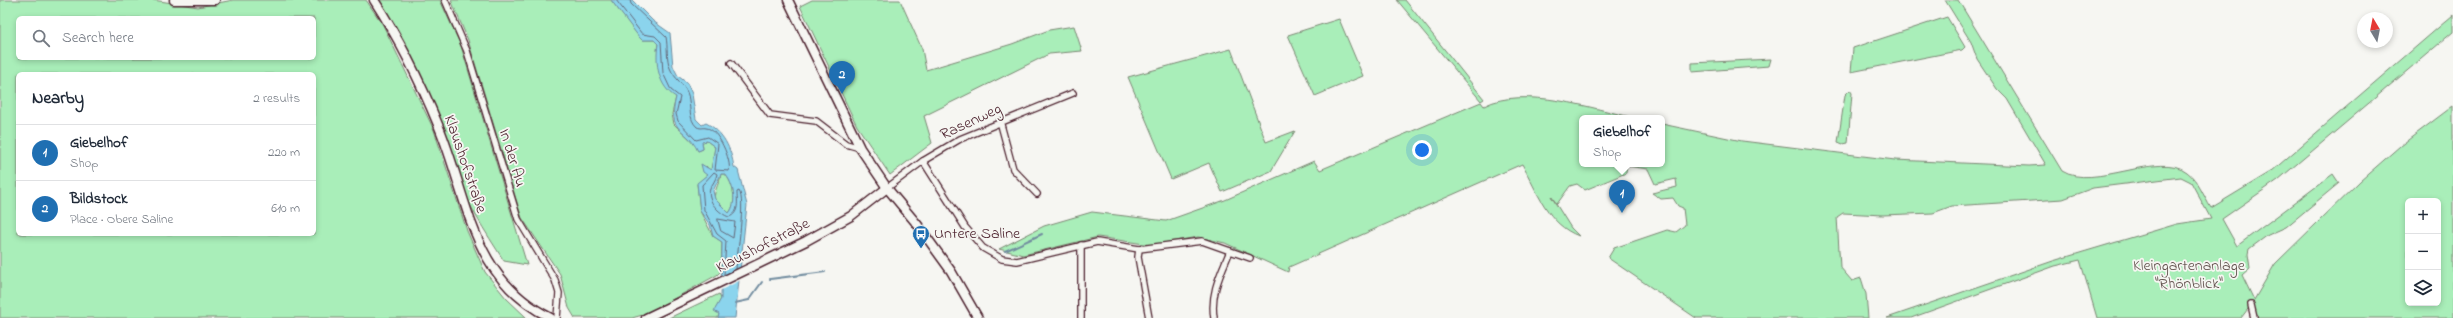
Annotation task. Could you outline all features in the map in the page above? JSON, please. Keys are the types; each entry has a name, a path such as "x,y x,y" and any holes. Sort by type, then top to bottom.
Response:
{"main road":[{"path":"174,0 214,0"},
{"name":"Klaushofstraße","path":"374,0 408,61 439,128 473,229 485,256 496,274 515,296 532,309 551,318"},
{"path":"788,0 860,148 887,188 917,224 951,271 978,318"},
{"name":"Klaushofstraße","path":"646,318 664,311 770,260 851,216 887,188"}],"street":[{"name":"In der Au","path":"445,0 467,51 518,219 555,280 559,293 557,318"},
{"path":"731,62 770,115 816,121 846,144 860,148"},
{"name":"Rasenweg","path":"887,188 923,161 960,139 1000,121 1073,93"},
{"path":"1000,121 1013,169 1037,194"},
{"path":"923,161 965,227 983,248 1002,259 1017,261 1096,242 1139,249 1202,241 1250,258"},
{"path":"1080,317 1081,245"},
{"path":"1139,249 1138,257 1149,318"},
{"path":"1214,318 1212,306 1214,292 1230,251"},
{"path":"2251,305 2254,318"}],"green space":[{"path":"0,0 153,0 198,7 233,0 366,0 383,25 434,130 467,231 485,272 506,298 527,318 0,318"},
{"path":"378,0 440,0 461,46 527,265 504,261 476,216 464,193 455,168"},
{"path":"451,0 611,0 642,40 654,40 658,44 657,50 676,97 672,114 674,124 695,144 698,151 703,149 702,142 707,141 715,147 711,171 706,166 707,175 697,184 700,211 713,236 722,242 721,271 717,275 646,314 632,318 575,318 569,308 560,274 522,218 468,40"},
{"path":"812,0 900,0 922,49 926,70 1012,44 1049,30 1074,26 1082,51 1049,54 924,116 932,143 890,175 857,126 800,6"},
{"path":"1397,0 1405,0 1484,99 1481,101"},
{"name":"Kleingartenanlage \"Rhönblick\"","path":"1945,0 1958,0 2062,171 2075,176 2091,176 2160,165 2175,166 2191,175 2198,184 2211,208 2272,171 2453,15 2453,32 2278,180 2222,219 2237,246 2333,174 2339,183 2286,227 2268,235 2249,249 2248,254 2250,268 2242,275 2254,300 2275,264 2360,181 2400,146 2453,106 2453,318 2254,318 2251,305 2241,318 2097,318 2080,260 2055,266 1911,318 1887,318 2053,261 2177,224 2211,219 2191,182 2181,177 2093,188 2063,199 1952,206 1933,213 1883,215 1843,213 1837,217 1840,267 1852,281 1861,278 1866,294 1868,318 1696,318 1608,258 1614,248 1667,230 1676,232 1685,225 1683,208 1678,206 1673,198 1661,199 1652,193 1677,187 1676,179 1655,184 1648,169 1634,167 1665,167 1665,125 1742,141 1895,160 2029,166 2046,165 2007,99 1997,89 1977,59 1971,42"},
{"path":"1947,17 1965,47 1962,50 1851,72 1853,48"},
{"path":"1339,19 1363,76 1315,96 1288,35"},
{"path":"1231,49 1266,142 1295,131 1271,171 1222,192 1209,163 1171,179 1128,77"},
{"path":"1771,59 1769,66 1692,72 1692,63"},
{"path":"1850,90 1852,93 1848,143 1843,144 1838,142 1845,95"},
{"path":"1519,98 1539,98 1622,115 1579,115 1579,167 1627,167 1626,173 1585,190 1577,184 1570,186 1557,204 1551,196 1571,228 1579,236 1568,231 1551,216 1538,196 1522,164 1289,267 1288,272 1225,243 1198,237 1151,245 1098,237 1023,255 999,249 1044,226 1092,212 1166,221 1225,200 1314,161 1320,170 1481,102 1484,106 1500,100"},
{"path":"721,174 725,174 732,187 734,198 732,209 729,213 721,209 715,200 714,195"},
{"path":"719,294 721,299 715,310 719,314 718,318 669,318"}],"water":[{"path":"611,0 632,0 653,21 670,33 673,66 678,76 687,83 692,94 696,119 702,125 706,123 718,131 729,148 734,167 738,170 747,205 735,318 718,318 719,314 714,311 721,299 722,242 713,236 710,225 700,211 697,183 707,175 703,172 701,164 711,170 715,147 707,141 702,142 703,149 698,151 693,143 679,128 674,117 676,97 665,87 659,74 657,59 658,44 654,40 642,40","holes":["721,174 725,174 732,187 734,198 732,209 729,213 715,199 713,191"]}],"pier":[{"path":"742,267 741,280 717,292 718,279"}],"waterway":[{"path":"1005,251 1042,234"},
{"path":"770,279 825,272"},
{"path":"735,303 749,300 762,282"}],"place":[{"name":"Bildstock","path":"842,94"},
{"name":"Giebelhof","path":"1622,213"},
{"name":"Untere Saline","path":"921,249"}]}
